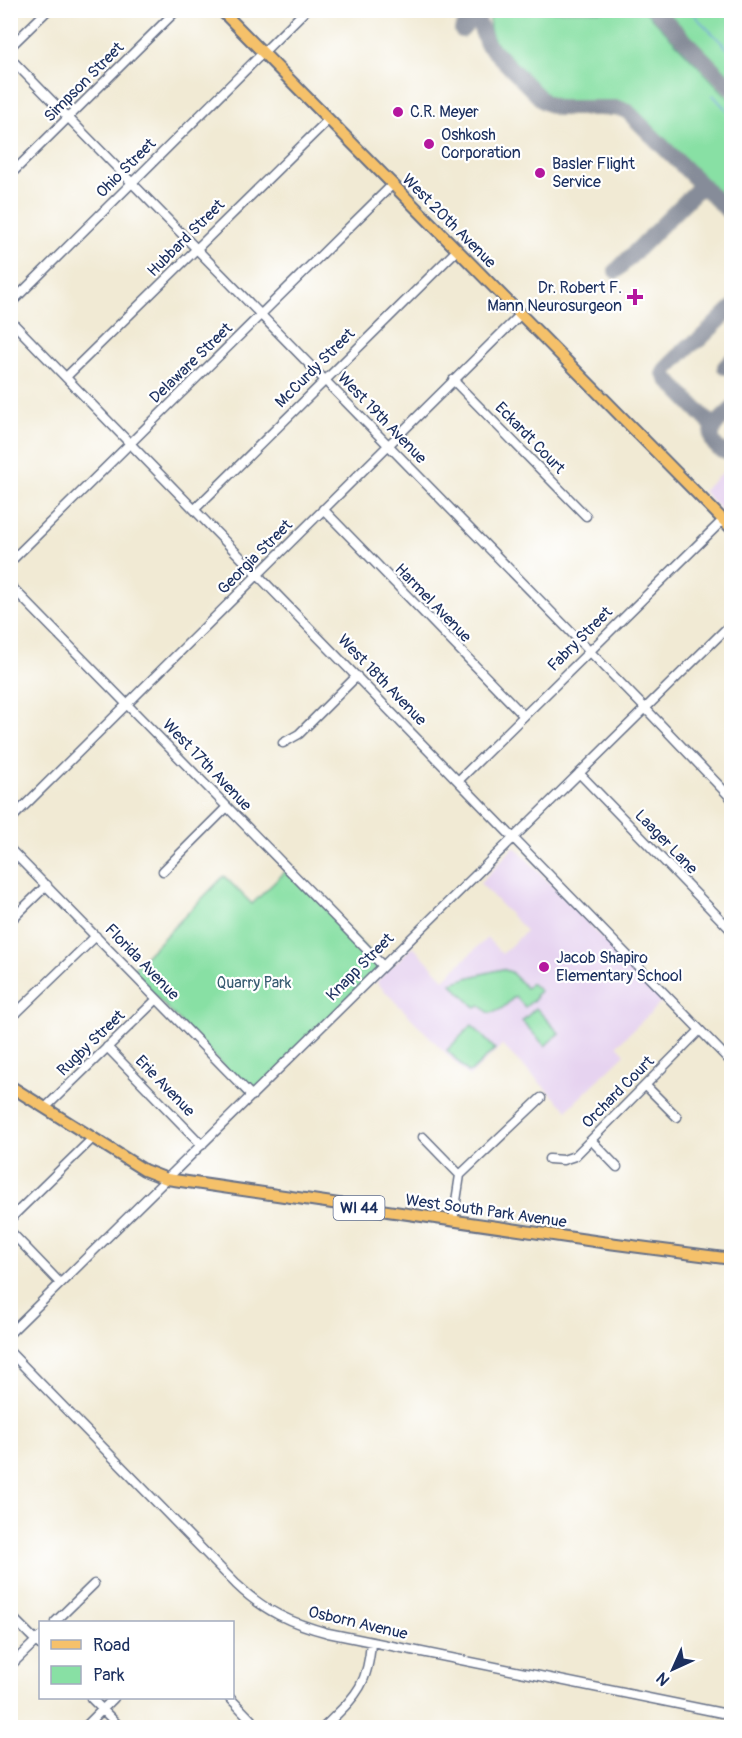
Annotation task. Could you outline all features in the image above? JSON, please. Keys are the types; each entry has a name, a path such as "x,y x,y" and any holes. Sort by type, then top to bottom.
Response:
{"main road":[{"name":"West 20th Avenue","path":"220,10 732,529"},
{"name":"West South Park Avenue","path":"10,1086 144,1170 167,1179 732,1259"}],"street":[{"path":"10,47 48,10"},
{"name":"Simpson Street","path":"10,176 177,10"},
{"name":"Ohio Street","path":"10,304 306,10"},
{"name":"West 19th Avenue","path":"10,58 590,651 732,800"},
{"name":"Hubbard Street","path":"66,377 328,120"},
{"name":"Delaware Street","path":"10,562 392,185"},
{"name":"McCurdy Street","path":"195,509 457,250"},
{"name":"Georgia Street","path":"10,820 520,315"},
{"name":"West 18th Avenue","path":"10,320 732,1063"},
{"name":"Eckardt Court","path":"453,380 586,516"},
{"name":"Harmel Avenue","path":"323,509 524,716"},
{"name":"Fabry Street","path":"459,780 723,520"},
{"name":"West 17th Avenue","path":"10,585 383,966"},
{"name":"Knapp Street","path":"10,1333 732,623"},
{"path":"283,744 299,734 357,676"},
{"name":"Laager Lane","path":"579,773 732,931"},
{"path":"163,871 227,807"},
{"name":"Florida Avenue","path":"10,849 252,1096"},
{"path":"10,921 47,885"},
{"path":"10,1019 96,936"},
{"name":"Rugby Street","path":"45,1108 157,999"},
{"name":"Orchard Court","path":"549,1159 575,1156 699,1030"},
{"name":"Erie Avenue","path":"107,1047 202,1144"},
{"path":"646,1086 677,1117"},
{"path":"453,1221 460,1175 541,1098"},
{"path":"423,1137 460,1175"},
{"path":"10,1219 93,1138"},
{"path":"591,1140 617,1167"},
{"path":"10,1231 60,1283"},
{"name":"Osborn Avenue","path":"10,1352 245,1593 270,1611 297,1624 328,1633 732,1715"},
{"path":"57,1621 94,1584"},
{"path":"10,1615 39,1641 10,1666"},
{"path":"324,1728 360,1689 366,1672 371,1642"},
{"path":"92,1699 121,1728"},
{"path":"84,1728 113,1699"},
{"path":"231,1699 259,1728"}],"shaded area":[{"path":"731,464 731,521 703,491"},
{"name":"Jacob Shapiro Elementary School","path":"513,848 516,848 663,1001 617,1045 625,1054 567,1110 502,1045 469,1077 376,982 413,946 444,979 487,938 502,954 526,931 480,883"}],"green space":[{"path":"493,11 645,11 731,100 731,209 630,107 621,104 565,104 549,97 495,42 490,27"},
{"path":"666,11 731,11 731,78"},
{"name":"Quarry Park","path":"288,869 383,966 252,1096 131,971 224,876 252,904"},
{"path":"502,969 511,972 526,988 531,983 540,991 535,996 536,998 525,1007 515,996 500,1009 489,1013 480,1005 476,1008 451,983 470,977"},
{"path":"536,1008 559,1033 545,1046 522,1021"},
{"path":"472,1025 495,1049 471,1072 468,1072 447,1050"}],"waterway":[{"path":"689,10 732,53"},
{"path":"713,95 732,116"}],"taxiway":[{"path":"474,10 487,44 544,102 558,108 618,108 627,111 732,215"},
{"path":"462,30 480,10"},
{"path":"655,10 732,88"},
{"path":"616,271 702,185"},
{"path":"716,424 709,422 667,379 664,373 689,346 699,340 732,308"},
{"path":"725,367 732,360"},
{"path":"732,409 716,425 712,435 712,440 720,450 732,453"}],"place":[{"name":"C.R. Meyer","path":"398,112"},
{"name":"Oshkosh Corporation","path":"429,144"},
{"name":"Basler Flight Service","path":"540,173"},
{"name":"Dr. Robert F. Mann Neurosurgeon","path":"635,297"},
{"name":"Jacob Shapiro Elementary School","path":"544,967"}]}
